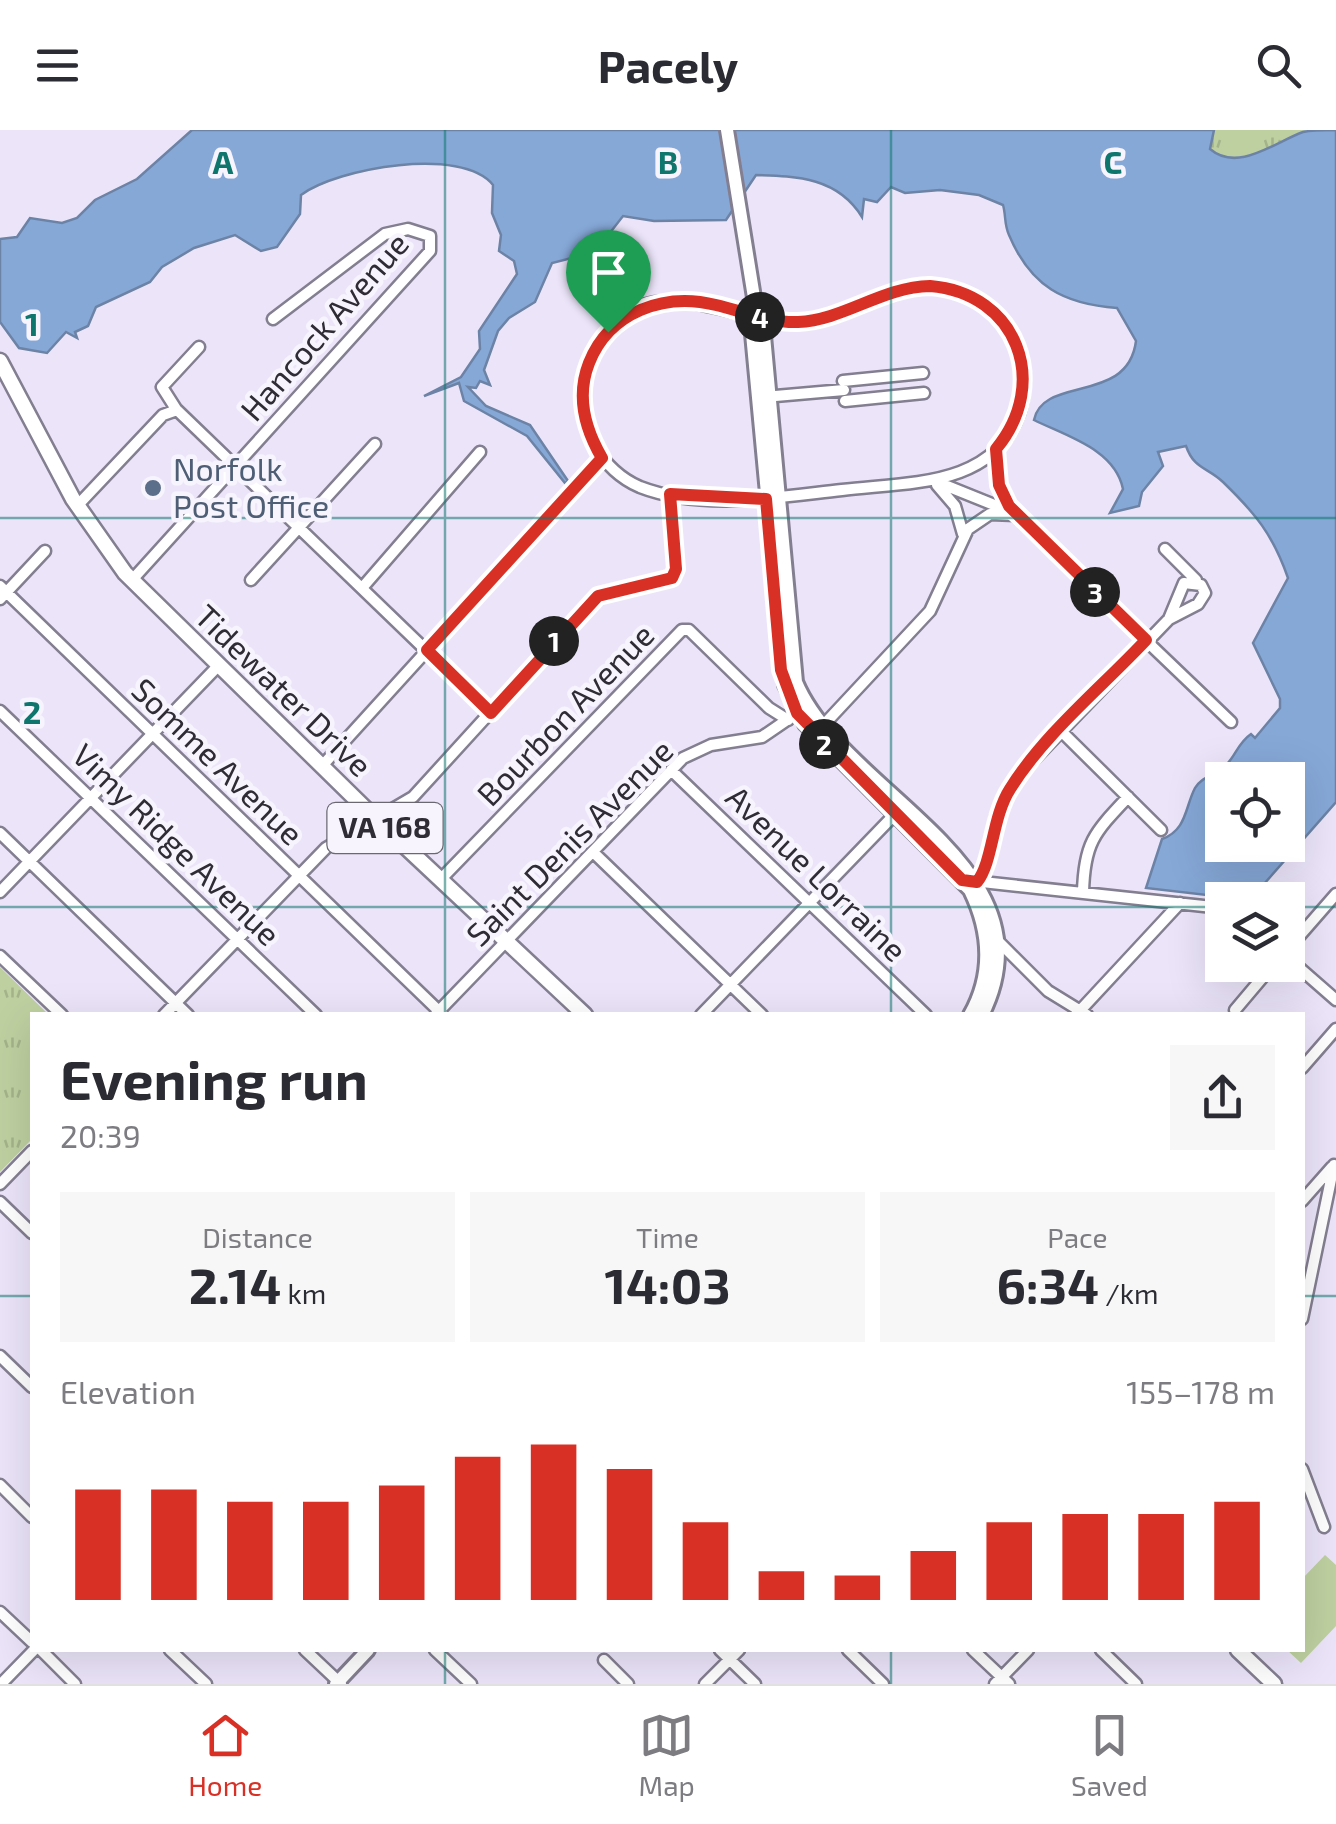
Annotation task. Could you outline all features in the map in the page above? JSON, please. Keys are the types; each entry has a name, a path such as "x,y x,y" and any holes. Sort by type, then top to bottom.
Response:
{"highway":[{"name":"Tidewater Drive","path":"0,360 77,506 132,580 378,821 582,1012"},
{"path":"1240,1652 1274,1684"}],"main road":[{"path":"729,137 757,316 763,325 763,397 797,713 970,881 991,910 985,977 971,1012"},
{"path":"983,1012 998,966 991,935"},
{"path":"338,1683 366,1652"}],"street":[{"name":"Hancock Avenue","path":"132,580 430,251 431,239 422,230 385,234 273,319"},
{"path":"914,286 942,287 977,300 1006,327 1022,365 1020,412 996,449 970,468 932,480 772,498 670,494 637,486 602,458 586,420 584,384 592,355 618,323 638,310 672,301 712,304 757,316 787,322 812,320 914,286"},
{"path":"199,348 162,387 177,410 491,713"},
{"path":"844,391 922,373"},
{"path":"763,397 844,391 924,393"},
{"path":"77,506 163,414 177,410"},
{"path":"251,580 375,444"},
{"path":"996,449 999,485 1016,516"},
{"path":"362,588 480,452"},
{"path":"321,766 602,458"},
{"path":"932,480 975,494 1016,516 1231,722"},
{"path":"932,480 956,506 964,536"},
{"path":"167,1012 326,848 378,821 413,797 598,596 672,578 676,569 670,494"},
{"path":"819,731 930,611 947,581 964,536 990,514 1016,516"},
{"path":"970,881 986,870 992,828 1020,773 1146,640 1169,619 1201,602 1204,589 1165,549"},
{"path":"2,593 45,552"},
{"path":"1169,619 1181,586 1188,581 1198,582"},
{"name":"Somme Avenue","path":"2,593 438,1012"},
{"name":"Bourbon Avenue","path":"441,880 686,630 769,708 797,713"},
{"path":"0,892 218,666"},
{"name":"Vimy Ridge Avenue","path":"0,711 313,1012"},
{"name":"Saint Denis Avenue","path":"442,1012 672,770 700,749 750,742 797,713"},
{"path":"1060,730 1161,830"},
{"name":"Avenue Lorraine","path":"672,770 923,1012"},
{"path":"1084,893 1084,858 1090,841 1128,798"},
{"path":"705,1012 899,809"},
{"path":"0,832 185,1012"},
{"path":"593,852 759,1012"},
{"path":"970,881 1205,906"},
{"path":"1305,930 1336,894"},
{"path":"1082,1012 1180,903"},
{"path":"991,935 1048,991 1080,1012"},
{"path":"0,956 59,1012"},
{"path":"1305,973 1336,1000"},
{"path":"1235,1010 1259,982"},
{"path":"1305,1065 1336,1029"},
{"path":"0,1184 30,1153"},
{"path":"1305,1198 1335,1164"},
{"path":"1305,1305 1335,1164"},
{"path":"0,1202 30,1231"},
{"path":"1305,1257 1314,1264"},
{"path":"0,1356 30,1385"},
{"path":"1305,1477 1324,1527"},
{"path":"0,1485 30,1514"},
{"path":"0,1612 30,1640"},
{"path":"1,1684 35,1652"},
{"path":"39,1652 75,1684"},
{"path":"172,1652 206,1684"},
{"path":"307,1652 338,1683"},
{"path":"437,1652 471,1684"},
{"path":"722,1652 754,1684"},
{"path":"704,1684 737,1652"},
{"path":"850,1652 883,1684"},
{"path":"975,1652 1002,1682 1026,1652"},
{"path":"1103,1652 1136,1684"},
{"path":"604,1660 628,1684"}],"green space":[{"path":"1214,130 1306,130 1258,153 1233,158 1210,149"},
{"path":"0,967 46,1012 30,1012 30,1141 0,1172"},
{"path":"1325,1555 1336,1565 1336,1626 1301,1663 1289,1652 1305,1652 1305,1576"}],"water":[{"path":"192,130 1214,130 1210,149 1232,158 1256,153 1303,132 1336,130 1336,802 1305,837 1305,762 1228,762 1243,741 1251,734 1255,738 1280,708 1280,699 1253,643 1288,578 1270,537 1254,515 1223,482 1197,464 1186,446 1158,452 1163,466 1142,492 1139,506 1110,513 1123,489 1110,464 1087,446 1034,420 1041,406 1053,398 1118,374 1130,361 1136,341 1117,308 1065,297 1039,280 1009,235 1003,205 979,195 940,190 905,193 891,187 877,202 864,199 862,217 829,187 802,178 756,175 726,220 654,221 623,216 595,252 552,263 535,302 509,318 498,331 484,370 490,385 480,381 476,388 468,387 486,406 530,425 568,481 565,483 527,436 464,401 459,383 424,396 461,377 480,349 479,331 517,274 514,261 499,251 501,235 492,213 493,185 477,173 455,166 399,165 318,185 301,195 300,214 277,247 261,251 235,235 194,248 162,267 150,282 96,307 88,326 75,332 77,338 66,332 47,353 19,348 0,322 0,239 17,237 30,218 62,223 77,218 95,200 137,179"},
{"path":"1205,779 1205,862 1283,862 1266,882 1205,882 1205,895 1146,888 1162,839 1181,824 1198,784"}],"place":[{"name":"Norfolk Post Office","path":"153,488"}],"route":[{"path":"908,286 955,290 977,300 1006,327 1019,352 1024,390 1015,424 996,449 996,472 1003,496 1016,516 1146,640 1020,773 996,816 986,870 977,882 962,880 823,744 797,713 781,670 766,499 670,494 676,569 672,578 626,586 598,596 491,713 427,650 602,458 589,432 583,395 586,370 608,332 638,310 672,301 696,301 772,320 800,322 908,286"}]}
